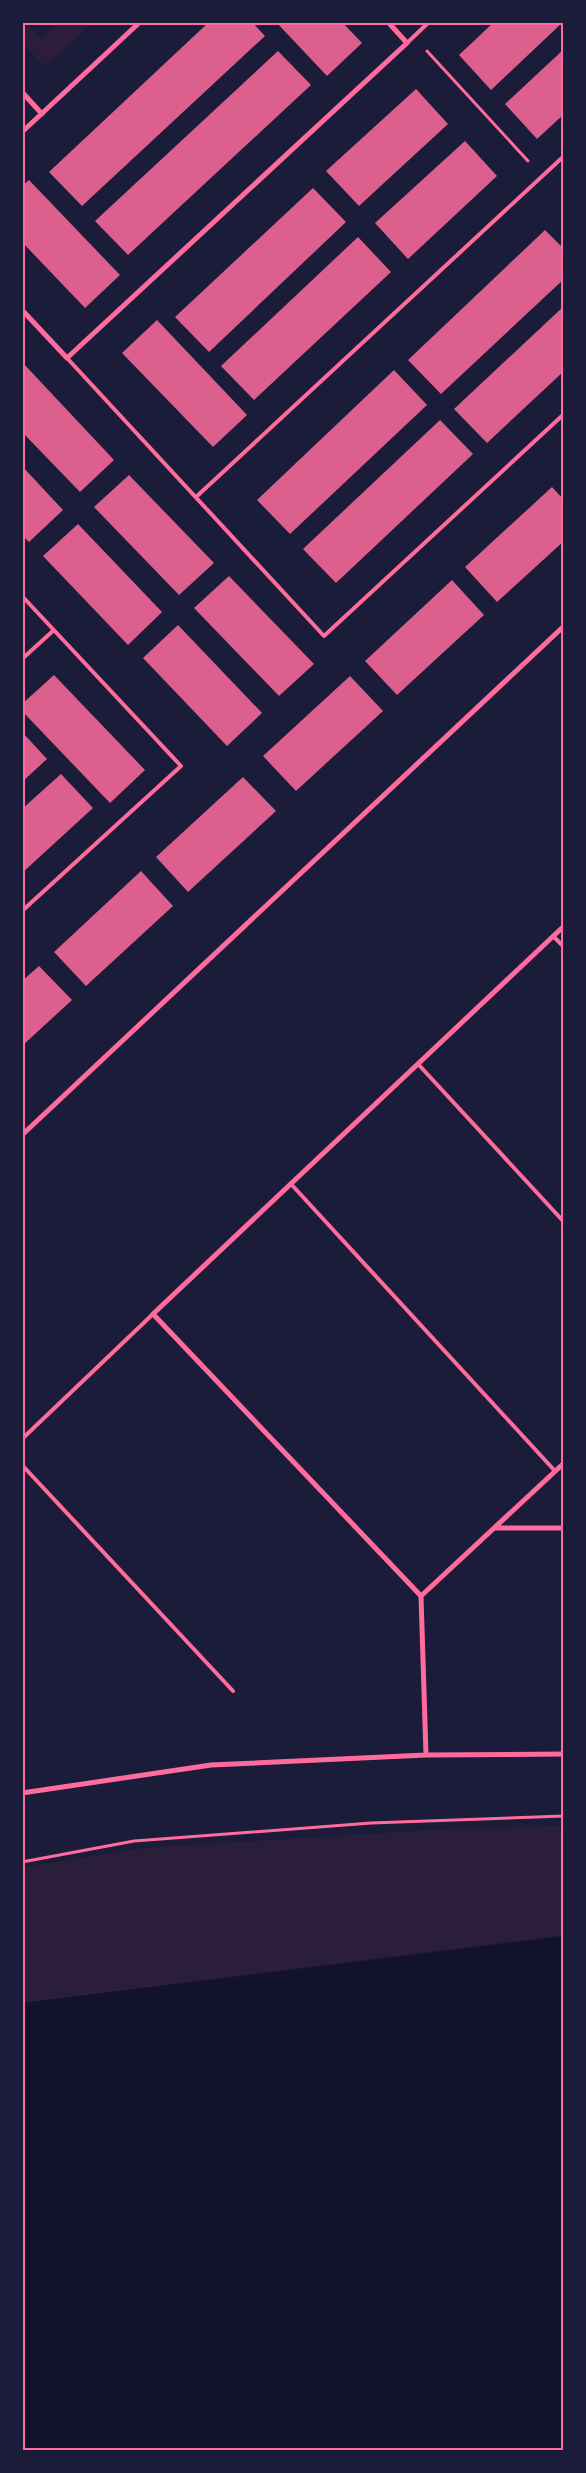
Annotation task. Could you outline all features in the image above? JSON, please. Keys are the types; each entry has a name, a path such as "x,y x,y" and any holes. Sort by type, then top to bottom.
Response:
{"street":[{"path":"22,132 140,22"},
{"path":"22,310 67,358 407,43 388,22"},
{"path":"22,92 42,114"},
{"path":"22,1134 564,626"},
{"path":"426,1755 421,1596 153,1314 564,926"},
{"path":"421,1596 564,1463"},
{"path":"494,1528 564,1528"},
{"path":"22,1792 212,1765 426,1755 564,1754"}],"lane":[{"path":"407,43 429,22"},
{"path":"196,497 564,156"},
{"path":"67,358 324,636 564,414"},
{"path":"22,596 181,766 22,911"},
{"path":"22,659 54,630"},
{"path":"553,936 564,947"},
{"path":"418,1064 564,1222"},
{"path":"291,1184 555,1471"},
{"path":"22,1438 153,1314"},
{"path":"22,1465 233,1691"}],"path":[{"path":"414,37 542,176"},
{"path":"22,1862 144,1840 371,1823 564,1816"}],"shaded area":[{"path":"23,22 41,38 58,23 93,23 45,67 23,43"},
{"path":"563,1826 563,1936 23,2003 23,1867 143,1848 446,1829"},
{"path":"563,1936 563,2450 23,2450 23,2003"}],"building":[{"path":"209,22 252,22 265,36 82,206 49,172"},
{"path":"276,22 342,22 362,43 327,76"},
{"path":"494,22 563,22 491,90 459,55"},
{"path":"564,49 564,114 537,139 505,104"},
{"path":"278,51 311,85 128,255 95,221"},
{"path":"416,89 448,124 359,206 326,171"},
{"path":"465,141 497,176 408,259 375,223"},
{"path":"29,180 120,275 85,308 22,242 22,186"},
{"path":"313,188 346,222 209,352 175,317"},
{"path":"545,230 564,249 564,279 441,394 408,360"},
{"path":"358,237 391,272 254,400 221,366"},
{"path":"564,306 564,371 487,443 454,409"},
{"path":"157,320 247,415 213,447 122,353"},
{"path":"22,362 114,460 80,492 22,432"},
{"path":"394,370 427,405 290,534 257,500"},
{"path":"440,420 473,454 336,583 303,549"},
{"path":"22,466 63,510 29,542 22,535"},
{"path":"129,475 214,563 179,595 94,507"},
{"path":"552,487 564,500 564,541 497,602 465,567"},
{"path":"78,524 162,612 128,645 43,556"},
{"path":"229,576 314,664 279,696 194,608"},
{"path":"452,580 484,615 397,695 365,661"},
{"path":"178,625 262,713 227,746 143,658"},
{"path":"54,675 145,770 110,803 22,711 22,704"},
{"path":"350,676 383,711 296,791 263,756"},
{"path":"22,732 47,759 22,782"},
{"path":"61,774 93,808 22,873 22,809"},
{"path":"243,777 276,811 188,892 156,857"},
{"path":"141,871 173,906 86,986 54,952"},
{"path":"39,966 72,1000 22,1046 22,981"}]}
